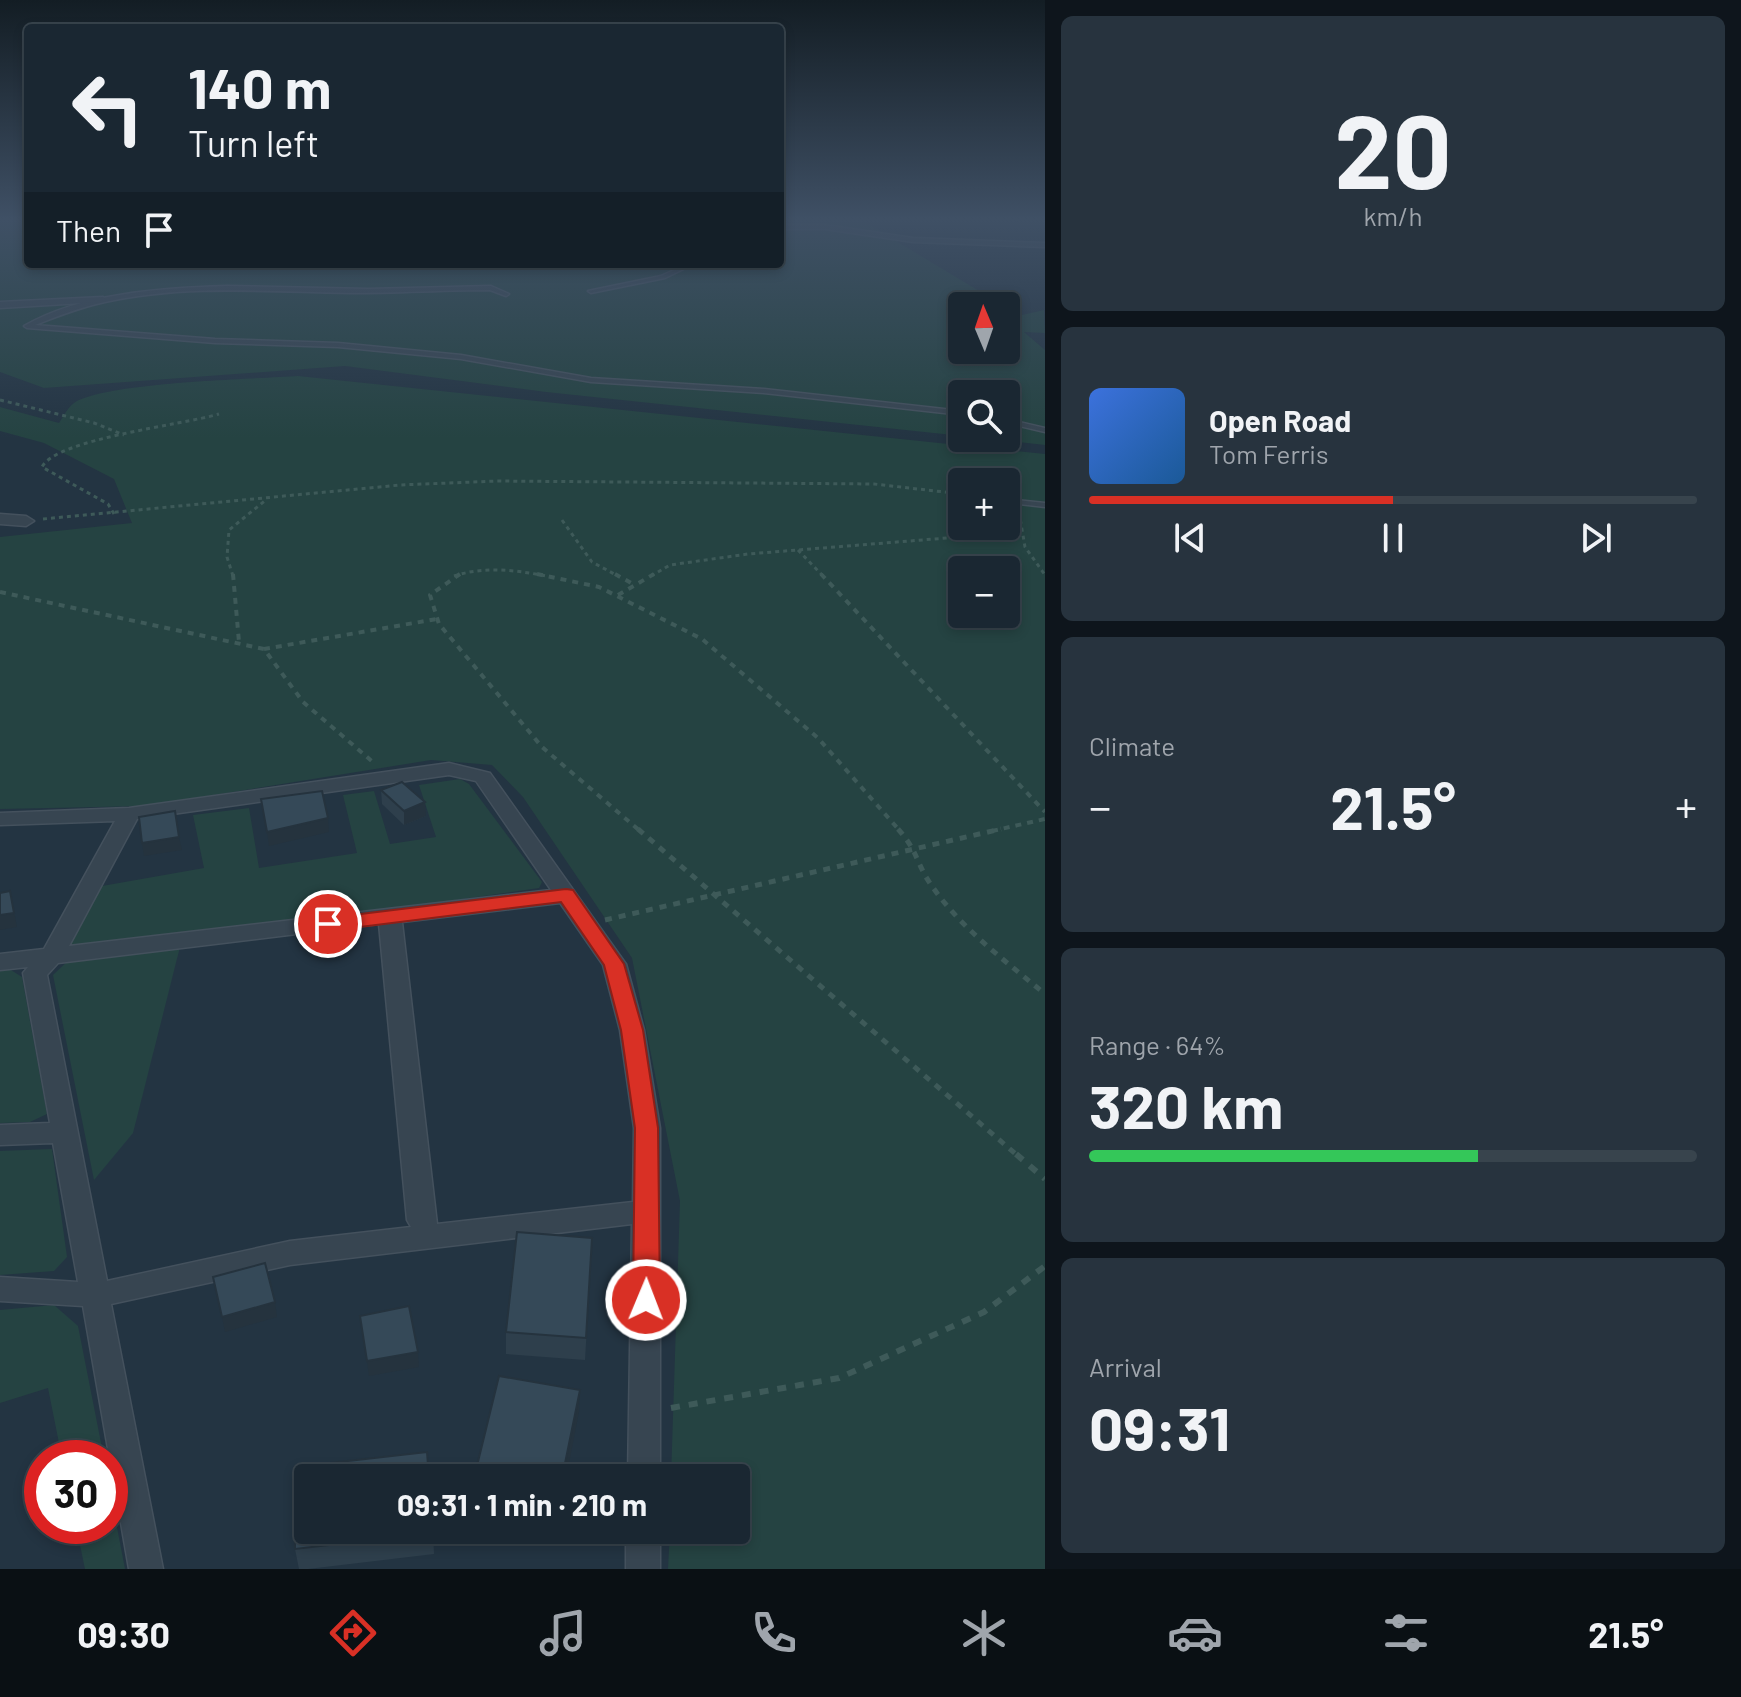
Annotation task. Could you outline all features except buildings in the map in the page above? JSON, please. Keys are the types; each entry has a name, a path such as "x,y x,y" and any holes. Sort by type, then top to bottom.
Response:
{"street":[{"path":"0,305 99,299"},
{"path":"0,519 26,521"},
{"path":"0,819 129,814 449,769 483,777 614,964 632,1030 647,1128 644,1464"},
{"path":"129,814 53,954 35,973 146,1569"},
{"path":"0,962 566,895"},
{"path":"390,918 421,1220 428,1234"},
{"path":"0,1135 65,1132"},
{"path":"0,1289 97,1295 290,1253 428,1234 625,1213 647,1214"},
{"path":"643,1544 643,1569"}],"lane":[{"path":"191,291 99,299 27,326 215,341 354,346 461,357 591,380 764,391 948,411"},
{"path":"499,291 506,294"},
{"path":"1020,424 1045,430"},
{"path":"1020,502 1045,505"}],"path":[{"path":"0,400 25,409 107,426 126,435"},
{"path":"114,514 108,504 42,467 47,457 59,449 219,414"},
{"path":"26,521 400,485 497,481 874,484 948,492"},
{"path":"239,642 235,582 227,557 229,530 269,498"},
{"path":"1020,517 1025,547 1045,575"},
{"path":"562,520 592,562 633,584"},
{"path":"618,595 670,565 798,550 1021,532"},
{"path":"798,550 1045,812"},
{"path":"1045,994 977,938 926,876 916,849 818,738 702,639 618,595 566,578 525,571 470,571 452,577 430,595 437,619 542,747 1045,1179"},
{"path":"0,592 264,649 437,619"},
{"path":"264,649 303,702 391,777"},
{"path":"587,925 1045,819"},
{"path":"645,1413 839,1378 984,1312 1045,1266"}],"green space":[{"path":"0,291 979,291 948,292 948,364 1020,364 1020,314 1044,310 1045,333 1024,332 1045,350 1045,445 1020,442 1020,380 948,380 948,435 546,392 345,366 44,388 0,372"},
{"path":"298,376 948,444 948,452 1045,454 1045,1569 668,1569 669,1544 750,1544 750,1464 671,1464 680,1201 632,958 523,797 492,765 431,760 146,806 0,809 0,537 132,523 114,479 44,443 0,431 0,407 59,423 74,403 91,396 116,390"},
{"path":"460,779 469,784 542,882 539,888 392,909 70,946 102,886 204,868 193,815 249,808 259,868 357,853 343,795 374,791 390,844 436,837 419,785"},
{"path":"180,947 133,1133 94,1180 53,975 70,959"},
{"path":"0,967 6,967 22,977 47,1114 30,1122 0,1123"},
{"path":"52,1149 67,1257 54,1271 0,1275 0,1151"},
{"path":"54,1305 78,1326 100,1440 58,1440 48,1388 0,1403 0,1310"},
{"path":"80,1544 120,1544 125,1569 85,1569"}],"route":[{"path":"328,924 566,895 614,964 632,1030 647,1128 646,1300"}]}
